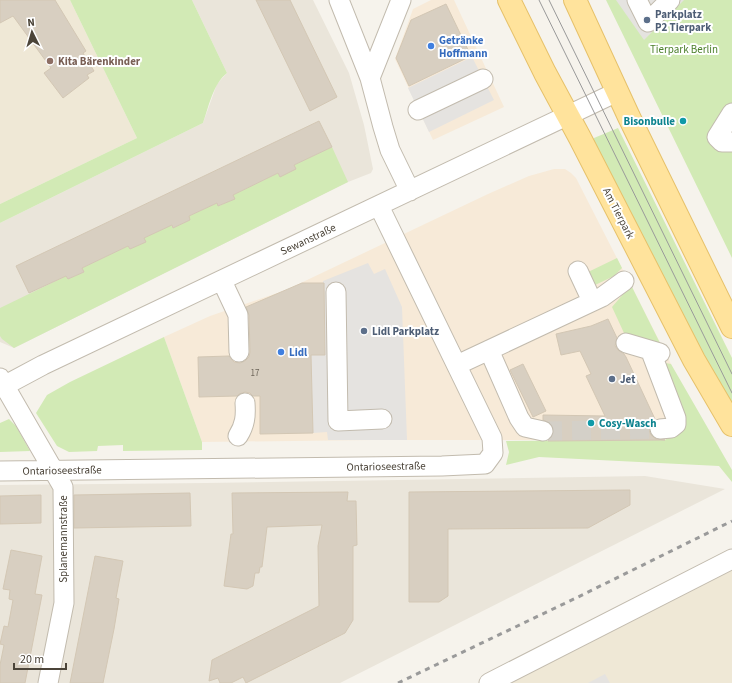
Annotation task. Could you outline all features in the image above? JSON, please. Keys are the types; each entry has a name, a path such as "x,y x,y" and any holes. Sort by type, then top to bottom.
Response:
{"main road":[{"name":"Am Tierpark","path":"509,0 694,360 732,425"},
{"path":"574,0 617,92 732,327"}],"street":[{"path":"339,0 370,78 390,150 410,191"},
{"path":"370,78 401,0"},
{"path":"637,0 648,22 670,0"},
{"path":"418,110 483,78"},
{"name":"Sewanstraße","path":"1,384 222,281 617,92"},
{"path":"732,113 717,137 722,142 732,142"},
{"name":"Ontarioseestraße","path":"0,470 442,466 485,464 493,453 492,438 379,206"},
{"path":"578,271 597,299"},
{"path":"222,281 238,315 239,352"},
{"path":"457,365 597,299 624,281"},
{"path":"336,292 338,421 382,419"},
{"path":"626,343 655,352 676,418 676,424 671,428 660,429"},
{"path":"489,350 519,418 525,427 543,431"},
{"name":"Splanemannstraße","path":"1,384 63,487 64,603 48,683"},
{"path":"238,436 244,426 246,415 245,403"},
{"path":"489,683 732,559"}],"shaded area":[{"name":"Kita Bärenkinder","path":"0,0 70,0 137,138 0,204"},
{"path":"192,0 313,0 349,73 364,125 373,169 371,173 348,182 14,348 0,342 0,223 203,123 217,84 227,73"},
{"path":"431,0 454,0 504,107 433,140 395,59 413,9"},
{"name":"Parkplatz P2 Tierpark","path":"616,0 684,0 644,40"},
{"path":"472,57 494,100 429,132 408,88"},
{"path":"554,169 565,169 576,178 671,364 681,407 681,429 665,440 373,440 202,442 164,337 210,316 286,290 488,194 529,176"},
{"name":"Lidl Parkplatz","path":"368,263 374,274 385,269 402,307 407,440 328,440 327,432 313,433 311,355 325,354 323,281"},
{"path":"645,476 725,489 340,683 0,683 0,485"},
{"path":"732,569 732,683 509,683"},
{"path":"605,674 610,683 588,683"}],"green space":[{"path":"70,0 192,0 227,73 215,89 203,123 0,223 0,204 137,138"},
{"name":"Tierpark Berlin","path":"606,0 732,0 732,258"},
{"path":"618,128 732,358 732,408 699,353 593,141 594,138"},
{"path":"332,147 348,182 14,348 0,336 0,308 66,276 68,279 84,272 82,268 128,246 130,249 145,242 144,238 171,225 173,228 190,220 189,216 217,203 219,206 234,199 233,195 278,173 280,177 294,165"},
{"path":"617,258 622,268 614,276 593,286 586,273"},
{"path":"631,285 661,345 624,333 612,307"},
{"path":"164,337 202,442 202,450 123,451 123,445 98,446 97,451 69,452 57,446 36,413 47,395 70,382"},
{"path":"660,362 671,364 732,470 732,482 719,466 539,457 506,465 509,452 506,441 665,440 681,429"},
{"path":"9,419 16,426 30,451 0,452 0,423"}],"building":[{"path":"0,0 55,0 86,51 83,53 94,71 87,75 89,78 63,98 44,73 51,68 13,16 0,23"},
{"path":"256,0 290,0 337,97 310,111"},
{"path":"446,4 471,56 409,86 396,58 411,20"},
{"path":"319,121 332,147 294,165 296,169 280,177 278,173 233,195 235,199 218,206 217,203 189,216 190,220 173,228 172,225 144,238 146,242 130,249 128,246 82,268 84,272 68,279 66,276 29,293 16,266"},
{"path":"302,283 324,283 325,355 311,355 313,433 260,434 260,396 253,396 250,393 245,392 237,396 199,397 198,357 229,356 234,362 240,363 245,361 249,357 250,352 249,315 246,307"},
{"path":"608,319 617,338 615,346 626,357 655,419 650,425 649,430 651,435 656,439 665,440 548,441 554,434 554,428 550,423 543,420 543,415 605,416 586,376 591,374 580,351 561,355 556,334 591,326"},
{"path":"523,364 546,411 533,417 510,370"},
{"path":"630,490 630,505 588,528 448,529 448,596 439,602 409,602 409,492"},
{"path":"348,492 347,501 356,501 357,545 353,546 353,620 345,633 246,683 243,677 231,683 220,683 218,678 209,681 212,660 319,606 318,546 322,525 267,527 262,567 260,567 259,573 255,573 253,586 247,589 224,586 231,534 233,534 232,493"},
{"path":"190,493 191,526 74,528 74,495"},
{"path":"41,495 41,523 0,524 0,496"},
{"path":"11,550 42,556 35,594 42,595 25,683 0,683 0,665 4,645 0,644 4,626 8,627 13,600 9,599 10,590 3,589"},
{"path":"95,556 123,561 116,598 119,599 114,629 103,683 70,683"}],"tunnel":[{"path":"543,431 660,429"}],"tram line":[{"path":"539,0 732,393"},
{"path":"549,0 732,374"}],"railway":[{"path":"398,683 576,598 732,521"}],"place":[{"name":"Parkplatz P2 Tierpark","path":"647,20"},
{"name":"Getränke Hoffmann","path":"431,46"},
{"name":"Kita Bärenkinder","path":"50,61"},
{"name":"Bisonbulle","path":"683,121"},
{"name":"Lidl Parkplatz","path":"364,331"},
{"name":"Lidl","path":"281,352"},
{"name":"Jet","path":"612,379"},
{"name":"Cosy-Wasch","path":"591,423"}]}
